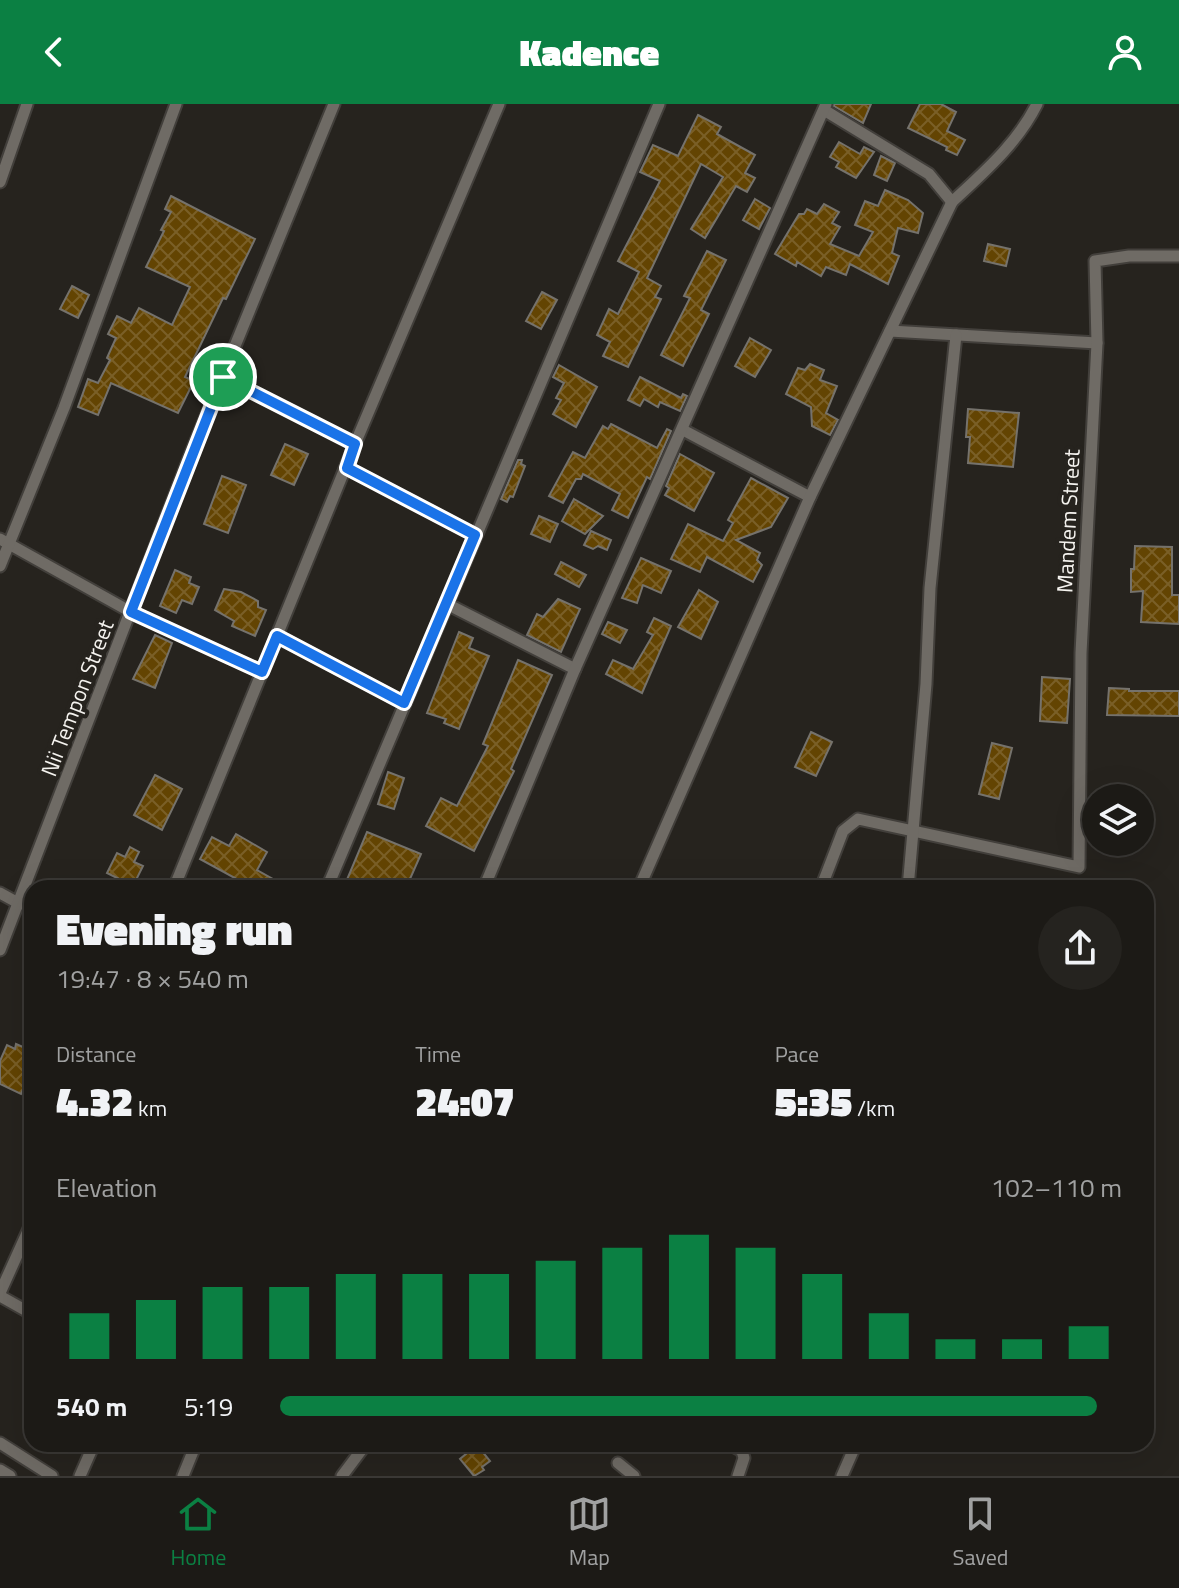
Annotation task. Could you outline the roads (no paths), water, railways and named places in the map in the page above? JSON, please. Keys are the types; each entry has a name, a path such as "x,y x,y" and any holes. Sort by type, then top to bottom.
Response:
{"street":[{"path":"0,182 27,104"},
{"path":"0,566 4,542 64,408 176,104"},
{"name":"Nii Tempon Street","path":"29,880 223,377 334,104"},
{"path":"177,880 355,444 499,104"},
{"path":"330,880 659,104"},
{"path":"642,880 810,497 952,202 990,167 1024,129 1037,104"},
{"path":"487,880 575,669 825,107 929,174 952,202"},
{"name":"Mandem Street","path":"912,830 1079,867 1081,653 1097,343 1095,261 1129,256 1179,256"},
{"path":"890,331 1097,343"},
{"path":"909,880 926,684 930,588 956,335"},
{"path":"223,377 355,444"},
{"path":"683,430 810,497"},
{"path":"347,468 475,535"},
{"path":"4,542 131,612 262,672"},
{"path":"447,604 575,669"},
{"path":"277,636 404,703"},
{"path":"824,880 843,831 858,819 912,830"},
{"path":"0,893 20,904"},
{"name":"Nii Tempon Street","path":"0,950 24,893"},
{"path":"24,1240 0,1295 24,1309"},
{"path":"0,1443 52,1476"},
{"path":"80,1476 90,1452"},
{"path":"183,1476 193,1452"},
{"path":"342,1476 360,1452"},
{"path":"738,1476 744,1458 742,1452"},
{"path":"842,1476 852,1452"},
{"path":"618,1463 634,1476"},
{"path":"0,1470 10,1476"}]}
